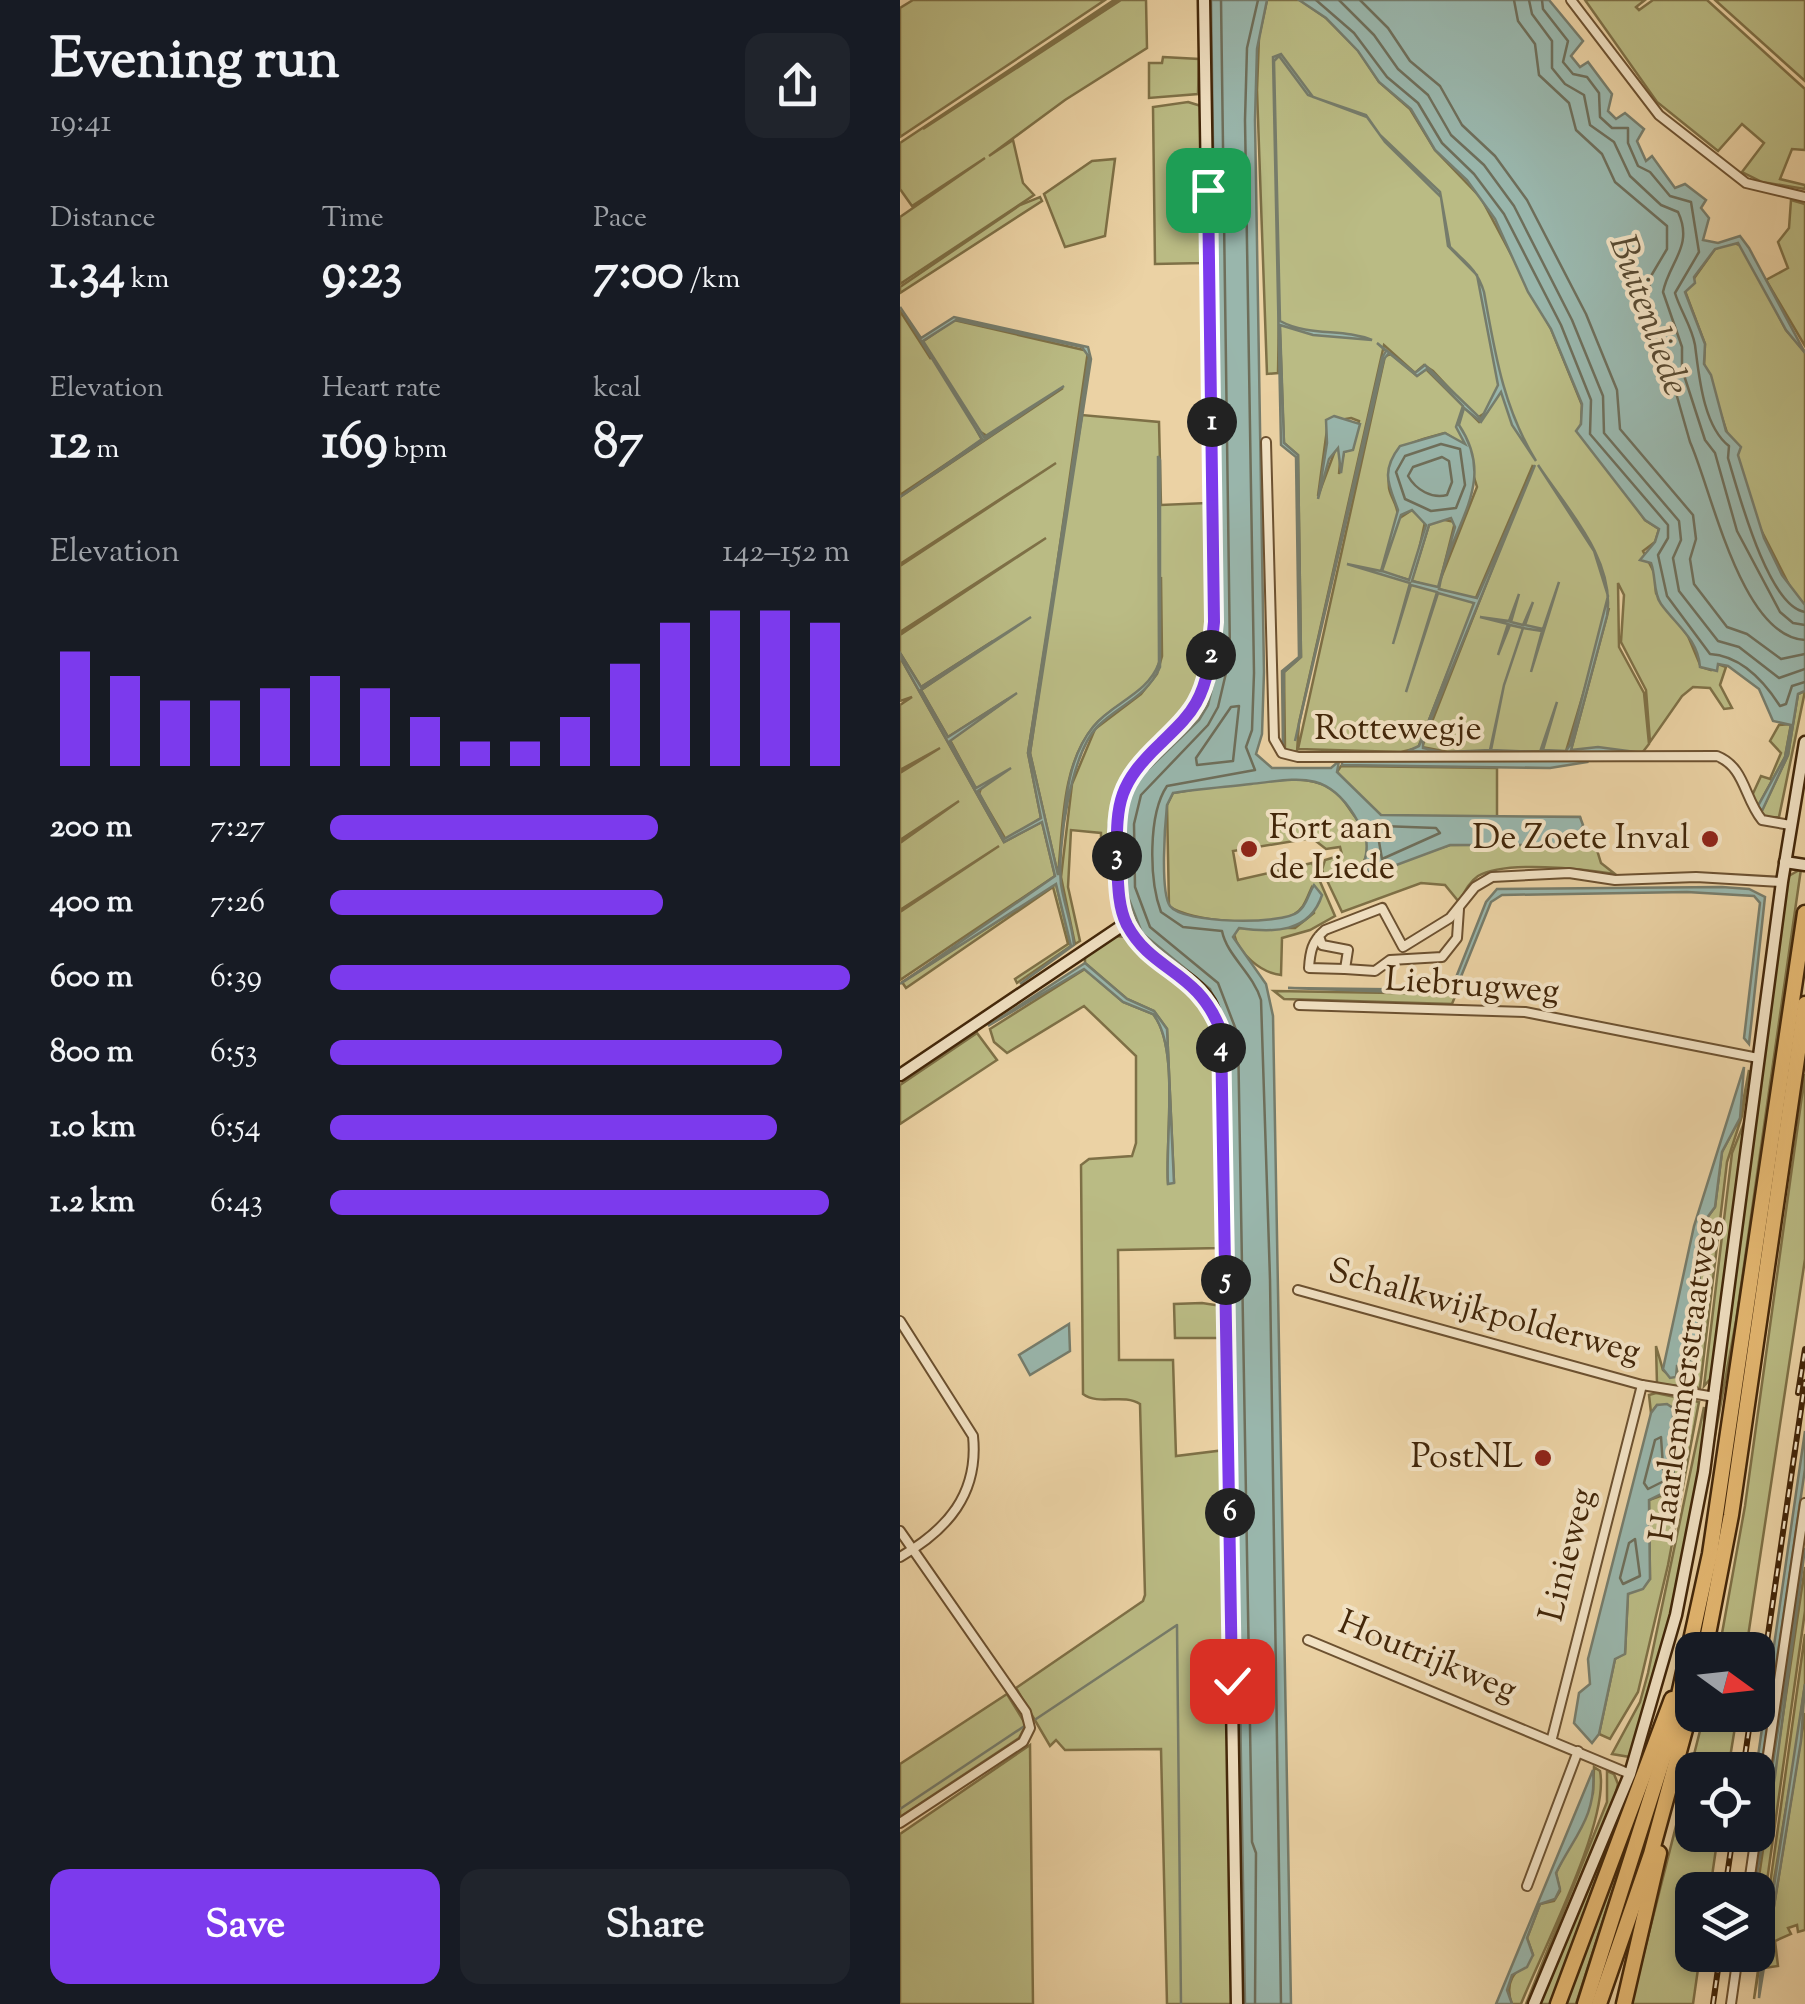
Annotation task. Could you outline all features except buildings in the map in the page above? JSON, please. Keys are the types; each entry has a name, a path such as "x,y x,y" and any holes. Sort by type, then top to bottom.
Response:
{"highway":[{"path":"1701,1632 1805,912"},
{"path":"1703,1632 1731,1515 1805,1004"},
{"path":"1558,2004 1675,1709"},
{"path":"1585,2004 1675,1728"},
{"path":"1624,2004 1685,1732"},
{"path":"1599,2004 1666,1802"}],"street":[{"path":"1204,0 1213,636 1210,666 1198,700 1186,719 1137,766 1122,788 1116,821 1118,879 1126,923 1158,960 1198,989 1210,1003 1221,1031 1237,2004"},
{"path":"1571,0 1658,115 1746,183 1805,197"},
{"name":"Rottewegje","path":"1266,442 1274,739 1282,753 1298,757 1546,760 1716,756 1738,772 1750,806 1762,820 1790,826"},
{"name":"Haarlemmerstraatweg","path":"1534,2004 1630,1774 1676,1615 1715,1397 1782,882 1805,742"},
{"path":"1785,862 1805,865"},
{"path":"1402,947 1382,908 1331,926 1318,936 1309,968 1375,971 1402,947 1459,909 1482,880 1504,876 1569,873 1615,880 1782,882"},
{"path":"1390,960 1442,957 1457,938 1459,909"},
{"path":"900,1075 1126,923"},
{"path":"1318,936 1322,945 1348,950 1345,969"},
{"name":"Liebrugweg","path":"1299,1005 1525,1012 1758,1058"},
{"name":"Schalkwijkpolderweg","path":"1298,1290 1642,1385 1715,1397"},
{"path":"900,1321 973,1436 975,1455 967,1486 945,1527 900,1558"},
{"name":"Linieweg","path":"1552,1738 1642,1385"},
{"path":"1768,1752 1805,1503"},
{"path":"900,1531 1026,1712 1030,1728 1022,1742 900,1823"},
{"name":"Houtrijkweg","path":"1308,1640 1552,1738"},
{"path":"1552,1738 1630,1774"},
{"path":"1526,1886 1578,1751"},
{"path":"1731,2004 1736,1972"}],"green space":[{"path":"913,0 1105,0 900,137 900,8"},
{"path":"1118,0 923,129 1121,0 1146,0 1147,48 1065,100 989,156 1013,140 1023,183 1034,195 900,284 900,217 985,158 912,206 900,189 900,143"},
{"path":"1267,0 1300,0 1326,18 1358,50 1379,82 1410,109 1435,150 1481,198 1551,329 1582,405 1581,424 1645,520 1659,529 1655,542 1643,551 1655,574 1656,593 1688,636 1701,667 1726,667 1720,685 1732,708 1724,709 1710,688 1693,687 1682,696 1650,742 1646,690 1621,642 1624,595 1618,583 1619,647 1644,693 1649,744 1642,753 1571,750 1609,608 1566,751 1448,752 1422,747 1533,465 1475,600 1399,577 1475,603 1418,748 1401,752 1298,749 1385,356 1391,354 1417,376 1426,369 1479,422 1488,411 1477,418 1433,371 1424,365 1415,373 1384,345 1299,723 1297,752 1285,750 1284,672 1301,657 1298,455 1284,443 1279,313 1278,373 1267,374 1257,90 1259,37","holes":["1351,418 1359,421 1353,448 1344,452 1339,474 1341,451 1336,448 1318,496 1328,422","1445,433 1464,445 1477,487 1441,578 1455,522 1440,519 1429,525 1414,573 1425,522 1412,510 1398,519 1389,474 1397,454 1404,448"]},
{"path":"1585,0 1645,0 1636,7 1639,10 1653,0 1707,0 1805,89 1805,150 1792,149 1780,179 1805,185 1805,189 1762,182 1742,172 1764,143 1742,124 1718,151 1657,102"},
{"path":"1715,0 1805,0 1805,81"},
{"path":"1163,57 1199,59 1198,94 1149,98 1149,63 1162,63"},
{"path":"1188,102 1201,106 1203,263 1155,264 1153,107"},
{"path":"1115,159 1105,236 1065,247 1044,194 1092,161"},
{"path":"1040,197 1042,201 900,293 900,287 1020,205"},
{"path":"1791,200 1805,204 1805,346 1766,280 1788,268 1778,242 1789,228"},
{"path":"1732,242 1742,246 1786,330 1805,352 1805,616 1757,522 1704,364 1705,344 1685,291 1715,249"},
{"path":"900,311 931,359 922,342 954,320 1088,351 1052,600 1082,415 1159,422 1161,505 1207,503 1213,603 1201,679 1184,711 1139,755 1122,779 1115,809 1113,855 1101,854 1101,833 1071,830 1068,887 1080,941 1075,944 1061,877 1072,784 1095,729 1141,694 1157,674 1162,656 1161,577 1157,669 1137,693 1101,718 1083,742 1069,778 1058,875 1030,753 1052,602 1028,753 1041,818 1006,840 979,794 981,788 975,787 950,740 1008,699 948,737 921,690 993,641 921,687 900,653 900,635 1046,538 900,632 900,566 1056,463 900,564 900,497 1063,388 987,436 976,429 982,440 900,495"},
{"path":"900,657 1004,842 1042,822 1055,876 900,980 900,912 999,846 900,910 900,843 959,801 900,840 900,773 940,748 900,770 900,705 912,697 900,701"},
{"path":"1805,691 1779,817 1767,818 1750,800 1761,776 1770,779 1781,753 1770,741 1779,725 1791,724 1785,757 1758,806 1762,810 1788,755 1798,694"},
{"path":"1341,766 1497,768 1497,817 1580,817 1582,830 1575,844 1596,847 1601,863 1615,874 1545,867 1506,868 1478,876 1459,902 1445,885 1421,883 1342,912 1322,870 1325,860 1342,855 1340,847 1326,849 1312,838 1233,851 1238,880 1312,863 1335,916 1310,930 1282,938 1281,975 1252,961 1234,934 1239,928 1295,928 1314,913 1311,889 1297,913 1266,921 1211,919 1169,906 1167,805 1173,793 1208,787 1294,779 1332,789 1364,829 1368,844 1364,861 1368,871 1450,845 1562,844 1549,821 1380,819 1337,772"},
{"path":"1801,869 1736,1321 1712,1452 1787,877"},
{"path":"1056,884 1071,946 1017,983 1015,979 1068,944 1053,887 906,988 902,982"},
{"path":"1114,936 1128,937 1197,993 1212,1022 1217,1049 1222,1120 1221,1248 1118,1250 1119,1360 1173,1360 1176,1456 1225,1450 1232,2004 1167,2004 1161,1749 1065,1750 1056,1740 1050,1746 1016,1688 1143,1601 1145,1595 1140,1404 1083,1394 1081,1165 1089,1159 1132,1156 1136,1143 1136,1056 1084,1006 1007,1053 994,1042 990,1029 1085,969 1123,1002 1153,1014 1161,1029 1169,1069 1167,1029 1154,1011 1127,999 1085,963 1085,955","holes":["1170,1094 1174,1182 1168,1183"]},
{"path":"1274,991 1456,994 1452,1004 1284,999"},
{"path":"977,1033 997,1060 900,1124 900,1085"},
{"path":"1749,1070 1742,1116 1727,1162 1700,1388 1657,1384 1656,1346 1663,1370 1670,1376 1676,1376 1681,1364 1697,1359 1701,1226 1715,1207 1722,1152 1740,1118"},
{"path":"1805,1074 1805,1259 1749,1632 1722,1632 1745,1506"},
{"path":"1748,1113 1713,1376 1704,1386 1732,1153"},
{"path":"1174,1304 1222,1306 1222,1338 1175,1338"},
{"path":"1649,1395 1699,1402 1668,1565 1638,1692 1610,1739 1599,1734 1615,1659 1625,1653 1628,1593 1650,1579 1649,1500 1663,1495 1667,1406 1657,1405 1651,1413"},
{"path":"1704,1407 1705,1437 1670,1623 1630,1757 1612,1754 1640,1702 1648,1673"},
{"path":"1805,1567 1805,1611 1775,1824 1775,1769"},
{"path":"1805,1634 1805,1684 1775,1874 1772,1872"},
{"path":"1007,1694 1026,1725 1019,1738 900,1817 900,1764"},
{"path":"1805,1713 1805,1930 1798,1932 1797,1925 1788,1928 1791,1934 1775,1941 1775,1900"},
{"path":"1700,1732 1734,1732 1731,1752 1695,1752"},
{"path":"1030,1745 1033,2004 900,2004 900,1834"},
{"path":"1658,1751 1576,2004 1564,2004"},
{"path":"1641,1754 1551,2004 1540,2004"},
{"path":"1594,1767 1600,1771 1600,1793 1585,1853 1521,2004 1512,2004 1510,1983 1533,1955 1527,1938 1540,1904 1554,1901 1560,1891 1556,1873 1593,1793"},
{"path":"1607,1771 1614,1774 1618,1784 1615,1796 1530,2004 1526,2004 1607,1802"},
{"path":"1675,1830 1675,1852 1716,1852 1713,1872 1675,1872 1675,1972 1698,1972 1693,2004 1631,2004"},
{"path":"1763,1852 1771,1852 1768,1872 1760,1872"}],"water":[{"path":"1211,0 1267,0 1257,49 1255,120 1264,672 1262,734 1256,754 1272,768 1331,768 1339,761 1337,772 1381,815 1580,817 1583,825 1573,845 1450,845 1375,873 1368,872 1364,864 1366,838 1354,815 1333,790 1321,784 1283,780 1173,793 1167,805 1165,887 1170,906 1179,912 1233,921 1273,919 1298,912 1314,885 1322,895 1309,917 1289,928 1239,928 1233,937 1266,984 1273,1016 1291,2004 1245,2004 1229,1036 1210,989 1142,933 1125,889 1124,823 1131,791 1138,779 1199,720 1208,705 1220,655"},
{"name":"Buitenliede","path":"1299,0 1549,0 1583,41 1571,56 1580,67 1588,62 1612,94 1608,111 1616,119 1625,113 1644,129 1637,141 1646,161 1652,156 1675,188 1685,184 1706,200 1701,208 1709,218 1703,240 1718,243 1740,236 1749,248 1805,353 1786,330 1738,243 1715,249 1694,277 1695,283 1685,292 1705,344 1704,364 1711,375 1726,431 1741,447 1738,455 1764,538 1782,575 1805,605 1805,691 1798,694 1788,755 1762,811 1758,806 1785,757 1791,725 1773,721 1759,689 1728,666 1718,664 1717,671 1700,667 1691,640 1658,600 1651,563 1640,560 1655,542 1659,529 1645,520 1576,431 1581,424 1582,404 1551,329 1528,292 1495,219 1467,180 1435,150 1411,109 1379,82 1358,51 1326,18"},
{"path":"1281,54 1313,97 1279,56 1274,61 1280,321 1303,329 1372,340 1313,335 1280,325 1284,443 1298,455 1301,657 1284,672 1283,750 1282,671 1299,657 1296,457 1281,445 1273,57"},
{"path":"1317,98 1366,115 1380,135 1441,197 1385,142 1367,117"},
{"path":"1441,199 1450,247 1475,273 1448,246"},
{"path":"1477,276 1508,400 1536,461 1512,425 1501,392 1481,422 1464,408 1459,425 1470,447 1473,486 1439,589 1477,598 1535,465 1423,739 1423,748 1441,752 1408,751 1419,746 1474,603 1438,593 1406,692 1437,592 1411,585 1393,644 1410,583 1347,564 1381,571 1398,510 1388,471 1400,446 1445,433 1465,444 1456,427 1463,406 1427,369 1417,376 1389,353 1384,359 1295,741 1382,358 1386,351 1377,343 1415,373 1425,365 1481,419 1498,385","holes":["1412,510 1426,525 1409,580 1382,571 1401,515","1451,518 1455,527 1438,587 1412,581 1429,525"]},
{"path":"900,307 921,338 954,317 1088,347 1091,359 1030,753 1058,875 1061,848 1061,884 1074,945 1020,984 1071,946 1056,884 900,984 1055,876 1042,822 1004,842 900,653 921,687 1031,617 921,690 948,737 1017,693 950,741 976,788 1011,768 978,791 1004,839 1041,818 1028,753 1089,357 1082,347 956,320 923,341 984,437 1064,386 900,497 982,439"},
{"path":"1334,416 1360,424 1353,450 1344,452 1341,473 1338,448 1329,459 1318,499 1327,443 1326,420"},
{"path":"1158,456 1160,667 1148,686 1098,726 1088,739 1073,778 1062,844 1066,799 1082,743 1101,718 1146,683 1159,663"},
{"path":"1538,465 1587,536 1597,555 1608,595 1594,551"},
{"path":"1559,582 1531,672 1542,631 1510,625 1498,655 1508,624 1480,617 1509,621 1519,594 1511,622 1523,625 1533,602 1525,625 1543,629"},
{"path":"1608,597 1607,616 1571,750 1598,747 1643,753 1448,752 1490,750 1504,685 1491,750 1540,752 1557,702 1543,750 1566,751"},
{"path":"1342,761 1587,762 1550,768 1342,765"},
{"path":"1497,889 1749,889 1765,897 1749,1044 1744,1038 1760,903 1754,896 1687,892 1502,895 1491,902 1454,994 1288,988 1451,990 1486,902"},
{"path":"1085,963 1127,999 1154,1011 1167,1029 1169,1070 1161,1029 1153,1014 1123,1002 1084,969 988,1026"},
{"path":"1744,1067 1740,1118 1722,1152 1715,1207 1701,1226 1697,1359 1677,1366 1676,1377 1670,1378 1663,1369 1694,1226"},
{"path":"1170,1095 1174,1183 1168,1184"},
{"path":"1069,1324 1070,1351 1030,1375 1019,1355"},
{"path":"1657,1405 1673,1408 1674,1488 1649,1500 1650,1579 1643,1589 1628,1594 1625,1654 1615,1659 1599,1734 1592,1743 1574,1723 1579,1693 1590,1684 1588,1659 1651,1413"},
{"path":"1805,1431 1805,1469 1775,1673 1775,1639"},
{"path":"1805,1548 1775,1776 1775,1752"},
{"path":"1805,1684 1801,1741 1775,1900"},
{"path":"1761,1732 1766,1732 1763,1752 1759,1752"},
{"path":"1593,1770 1588,1813 1556,1873 1560,1889 1555,1899 1540,1904 1527,1938 1533,1955 1527,1967 1512,1975 1507,1990 1512,2004 1496,2004"}],"waterway":[{"path":"1036,1719 1177,1625 1181,2004"},
{"path":"900,1809 1026,1725"}],"railway":[{"path":"1798,1393 1805,1349"},
{"path":"1768,1632 1805,1382"},
{"path":"1746,1752 1749,1732"},
{"path":"1728,1872 1731,1852"},
{"path":"1713,2004 1718,1972"}],"place":[{"name":"De Zoete Inval","path":"1710,839"},
{"name":"Fort aan de Liede","path":"1249,849"},
{"name":"PostNL","path":"1543,1458"}],"route":[{"path":"1208,190 1214,622 1210,666 1198,700 1186,719 1137,766 1122,788 1116,821 1120,900 1126,923 1158,960 1198,989 1210,1003 1221,1031 1232,1681"}]}
